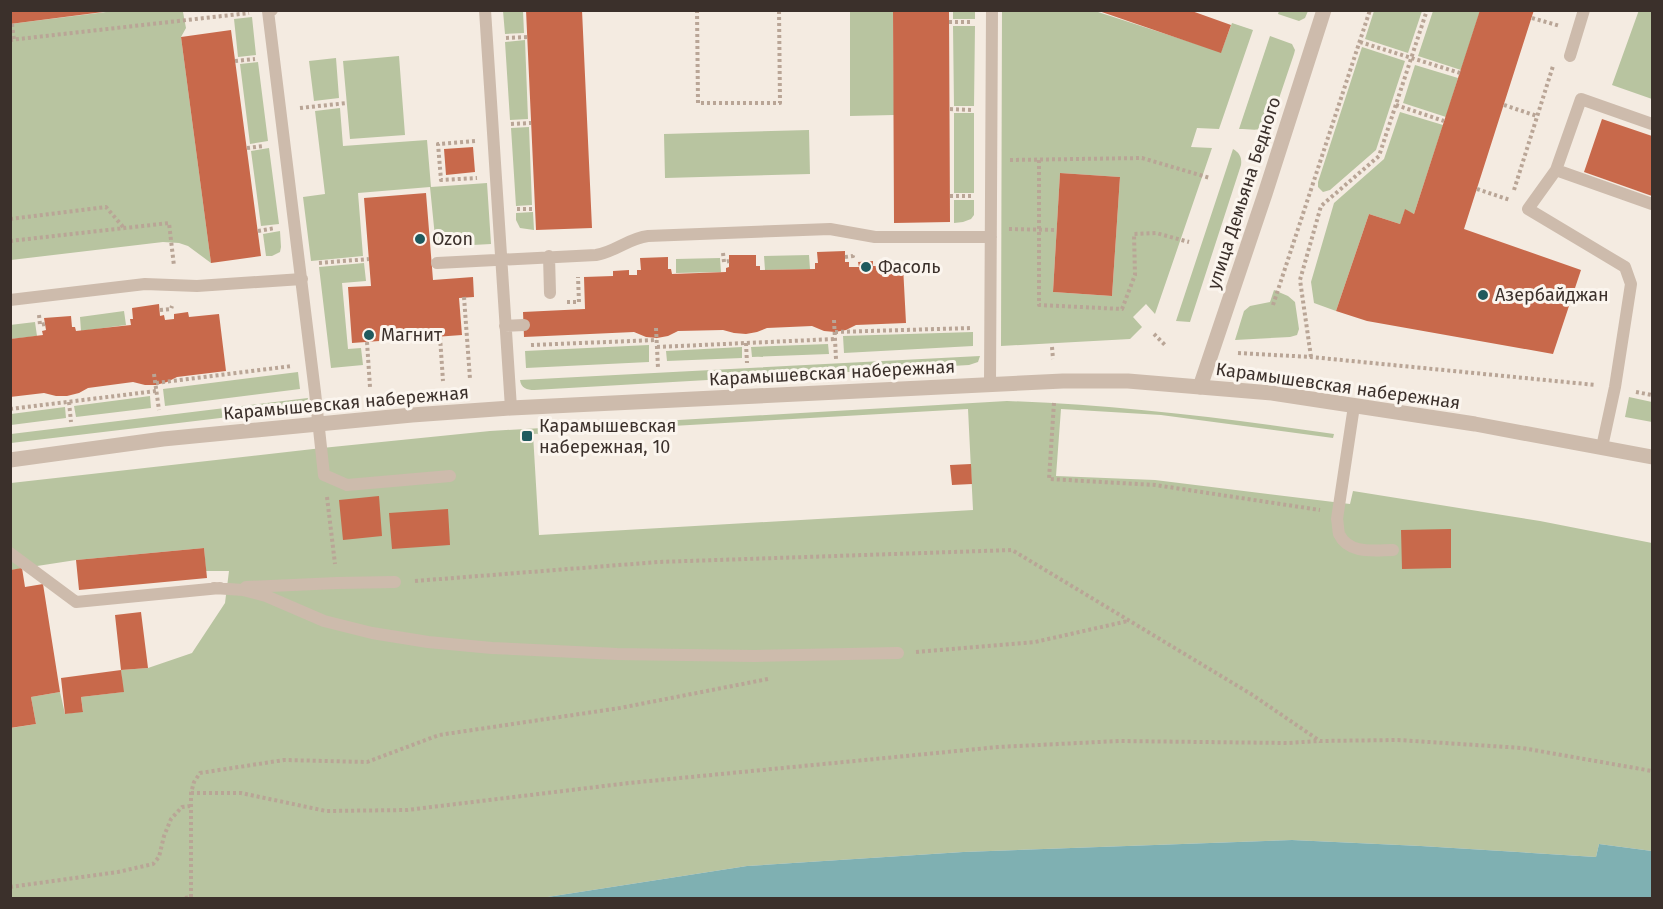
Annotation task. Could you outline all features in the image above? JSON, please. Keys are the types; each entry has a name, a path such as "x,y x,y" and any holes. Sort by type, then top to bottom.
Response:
{"street":[{"name":"улица Демьяна Бедного","path":"1200,387 1324,10"},
{"name":"Карамышевская набережная","path":"10,460 319,423 512,408 1063,381 1128,381 1272,393 1475,423 1653,457"}],"lane":[{"path":"272,10 268,11 324,475 347,485 450,476"},
{"path":"485,10 512,408"},
{"path":"990,384 992,10"},
{"path":"1570,57 1584,10"},
{"path":"1602,447 1615,387 1631,284 1624,267 1528,209 1556,170 1581,99 1653,124"},
{"path":"1556,170 1653,204"},
{"path":"437,263 606,253 648,236 830,229 875,237 991,237"},
{"path":"549,256 550,293"},
{"path":"10,300 145,284 197,286 302,279"},
{"path":"506,326 524,325"},
{"path":"1354,406 1338,513 1339,533 1348,544 1362,551 1393,550"},
{"path":"10,553 76,602 214,588 395,582"},
{"path":"214,588 243,590 266,596 324,621 372,633 428,642 492,648 617,654 755,656 898,653"}],"path":[{"path":"697,10 698,104 780,104 779,10"},
{"path":"1273,305 1370,10"},
{"path":"1311,357 1300,280 1321,206 1379,156 1427,10"},
{"path":"12,24 12,40 224,13 268,11"},
{"path":"1532,18 1564,28"},
{"path":"1360,41 1460,73"},
{"path":"1477,189 1511,200 1555,59"},
{"path":"280,111 347,103"},
{"path":"1396,105 1444,121"},
{"path":"1504,105 1537,116"},
{"path":"494,140 438,144 441,180 496,177"},
{"path":"991,161 1142,158 1210,178"},
{"path":"1039,160 1039,305 1122,309 1135,275 1134,234 1156,233 1189,242"},
{"path":"80,205 80,210"},
{"path":"12,213 11,219 106,207 124,228"},
{"path":"10,241 169,223 176,285"},
{"path":"1004,229 1057,230"},
{"path":"723,247 724,262 729,261"},
{"path":"300,266 369,259"},
{"path":"464,297 470,379"},
{"path":"39,314 40,325 45,324"},
{"path":"834,320 836,359"},
{"path":"656,328 658,368"},
{"path":"835,332 977,328"},
{"path":"1154,334 1166,346"},
{"path":"440,337 443,381"},
{"path":"657,347 835,339"},
{"path":"521,346 657,340"},
{"path":"367,342 370,387"},
{"path":"746,343 747,363"},
{"path":"1052,348 1053,360"},
{"path":"1238,353 1311,357 1615,387 1653,395"},
{"path":"156,383 301,365"},
{"path":"154,374 159,410"},
{"path":"10,410 156,391"},
{"path":"69,402 71,422"},
{"path":"1054,403 1049,479 1155,486 1338,513"},
{"path":"324,475 337,583"},
{"path":"395,582 658,562 1012,550 1251,694 1320,741"},
{"path":"898,653 1035,642 1129,621"},
{"path":"185,898 191,897 191,793 200,773 284,760 367,762 439,735 620,708 770,678"},
{"path":"191,793 242,793 326,811 407,810 629,783 998,747 1119,741 1288,743 1398,740 1522,748 1653,771"},
{"path":"10,886 118,872 153,864 159,857 171,819 182,807 190,806"}],"green space":[{"path":"181,10 186,28 181,37 211,263 188,246 163,242 11,260 10,24 114,11"},
{"path":"1279,10 1308,11 1305,18 1299,21 1278,14"},
{"path":"1639,10 1652,11 1652,99 1612,85"},
{"path":"503,11 523,11 524,33 505,34"},
{"path":"850,11 893,11 894,115 850,116"},
{"path":"953,11 975,11 975,19 953,19"},
{"path":"1002,11 1095,11 1221,52 1232,23 1253,30 1219,129 1197,128 1191,147 1212,148 1155,314 1146,304 1133,317 1142,327 1130,339 1001,346","holes":["1060,173 1120,177 1112,296 1053,292"]},
{"path":"1374,11 1422,11 1408,53 1365,39"},
{"path":"1433,11 1480,11 1461,70 1418,56"},
{"path":"252,17 256,55 238,57 234,19"},
{"path":"953,26 975,26 974,106 954,106"},
{"path":"1270,36 1292,44 1294,54 1270,125 1260,129 1239,129"},
{"path":"525,40 528,119 510,120 505,42"},
{"path":"1362,47 1405,61 1376,150 1330,190 1323,192 1318,187 1318,182"},
{"path":"399,56 405,135 350,139 343,61"},
{"path":"336,58 339,98 314,101 309,61"},
{"path":"258,62 268,141 250,144 240,64"},
{"path":"1415,65 1458,78 1446,117 1403,103"},
{"path":"340,108 343,146 427,140 431,187 487,183 491,244 436,247 430,187 358,193 363,256 311,261 303,197 325,194 315,111"},
{"path":"1400,112 1443,125 1414,214 1405,210 1400,224 1369,214 1336,311 1314,303 1311,282 1334,203 1384,159"},
{"path":"954,113 974,113 974,193 954,193"},
{"path":"529,127 532,205 516,206 511,128"},
{"path":"809,130 810,174 665,178 664,134"},
{"path":"269,148 279,224 261,226 251,151"},
{"path":"1233,149 1240,156 1241,165 1190,322 1176,321"},
{"path":"954,200 974,200 974,215 971,219 954,223"},
{"path":"533,212 534,230 520,228 516,220 516,213"},
{"path":"280,231 280,252 266,256 263,234"},
{"path":"809,255 810,269 765,270 764,256"},
{"path":"720,258 721,272 676,273 676,259"},
{"path":"364,263 366,281 342,283 348,349 361,348 363,365 331,368 319,267"},
{"path":"1274,290 1295,302 1299,329 1297,335 1235,340 1244,311 1250,306 1270,302"},
{"path":"124,311 126,325 81,331 80,317"},
{"path":"35,322 37,336 11,339 10,325"},
{"path":"973,332 973,346 844,353 843,336"},
{"path":"828,344 829,354 752,357 751,347"},
{"path":"649,345 649,362 526,368 525,351"},
{"path":"742,347 742,358 667,361 666,351"},
{"path":"980,356 978,362 969,365 534,390 525,388 520,380"},
{"path":"298,372 300,389 165,406 163,389"},
{"path":"150,396 151,408 76,417 74,406"},
{"path":"1629,397 1652,402 1652,422 1625,417"},
{"path":"308,398 307,403 297,409 11,443 11,434"},
{"path":"1007,401 1130,409 1334,434 1333,438 1161,415 1061,409 1056,476 1155,480 1350,504 1353,491 1540,521 1652,543 1652,851 1599,844 1596,857 1292,840 963,852 747,866 541,898 11,898 11,728 36,724 31,697 60,692 65,714 83,711 81,697 123,692 121,670 148,668 192,653 225,603 229,571 206,571 204,548 76,560 11,570 11,483 490,431","holes":["968,409 973,510 539,535 533,434"]},
{"path":"65,407 66,418 11,425 11,414"}],"water":[{"path":"1292,840 1596,857 1599,844 1652,851 1652,898 541,898 747,866 963,852"}],"building":[{"path":"10,10 103,10 103,12 10,24"},
{"path":"526,10 582,10 592,228 536,230"},
{"path":"893,10 949,10 950,222 894,223"},
{"path":"1096,10 1189,10 1231,25 1221,53"},
{"path":"1480,10 1534,10 1464,229 1581,270 1553,354 1367,321 1336,311 1369,214 1400,224 1405,209 1414,214"},
{"path":"231,30 261,256 211,263 181,37"},
{"path":"1602,119 1652,136 1652,196 1584,172"},
{"path":"473,147 475,172 446,175 444,149"},
{"path":"1060,173 1120,177 1112,296 1053,292"},
{"path":"426,193 433,280 473,277 474,297 459,298 462,335 352,343 348,287 371,286 364,198"},
{"path":"845,251 845,262 849,262 849,267 859,267 858,262 873,261 873,266 903,266 906,323 856,325 835,332 824,331 812,326 767,328 746,334 723,330 678,331 657,338 646,337 634,332 524,337 523,312 585,309 584,277 613,276 613,271 629,270 629,275 637,275 637,270 641,270 640,258 668,257 668,269 671,269 672,274 726,272 726,268 729,267 729,255 756,255 756,266 760,266 760,270 815,269 815,263 818,263 817,252"},
{"path":"159,304 160,316 164,315 165,320 174,319 174,314 188,312 189,317 219,314 226,371 177,377 156,385 133,382 88,388 67,396 44,393 10,397 10,339 43,335 42,331 46,330 44,318 71,316 72,327 75,327 76,331 131,325 132,308"},
{"path":"971,464 972,484 952,485 950,465"},
{"path":"379,496 382,536 343,540 339,500"},
{"path":"448,509 450,545 392,549 389,513"},
{"path":"1451,529 1451,568 1402,569 1401,530"},
{"path":"204,548 207,578 79,590 76,560"},
{"path":"22,568 25,587 43,584 60,692 31,697 36,724 10,728 10,570"},
{"path":"141,612 148,668 121,670 115,615"},
{"path":"121,670 124,692 81,697 83,712 65,714 61,678"}],"place":[{"name":"Ozon","path":"420,239"},
{"name":"Фасоль","path":"866,267"},
{"name":"Азербайджан","path":"1483,295"},
{"name":"Магнит","path":"369,335"},
{"name":"Карамышевская набережная, 10","path":"527,436"}]}
